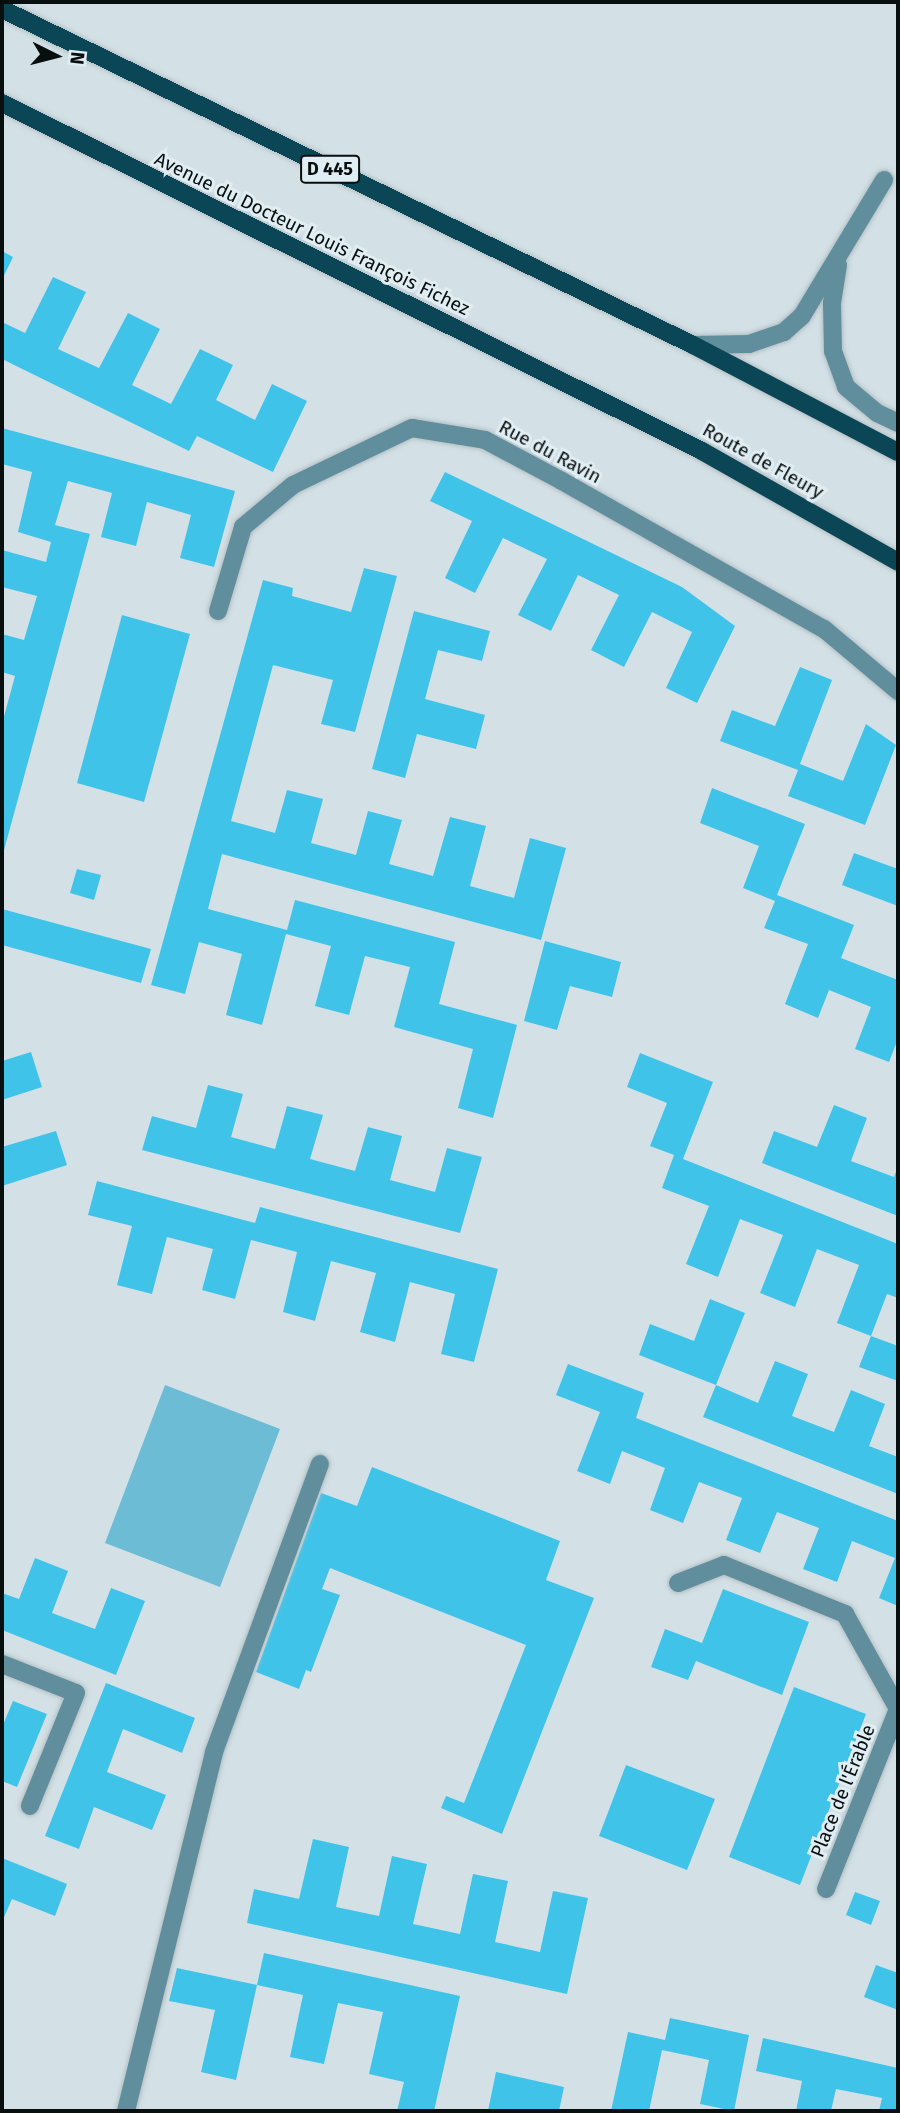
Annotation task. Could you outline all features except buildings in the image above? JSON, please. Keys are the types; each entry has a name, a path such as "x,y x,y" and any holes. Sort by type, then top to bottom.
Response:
{"main road":[{"name":"D 445","path":"2,9 693,345 898,452"},
{"name":"Avenue du Docteur Louis François Fichez","path":"2,103 604,402"},
{"name":"Route de Fleury","path":"604,402 702,451 898,562"}],"street":[{"path":"693,345 748,344 785,332 802,316 884,180"},
{"path":"839,254 832,304 833,351 846,387 877,413 898,424"},
{"name":"Rue du Ravin","path":"218,611 243,527 293,485 412,428 485,440 573,487 824,629 898,691"},
{"path":"126,2111 214,1752 320,1464"},
{"name":"Place de l'Érable","path":"678,1583 724,1564 845,1614 898,1709 826,1889"},
{"path":"2,1664 76,1693 30,1806"}],"shaded area":[{"path":"165,1385 280,1429 220,1587 105,1543"}]}
